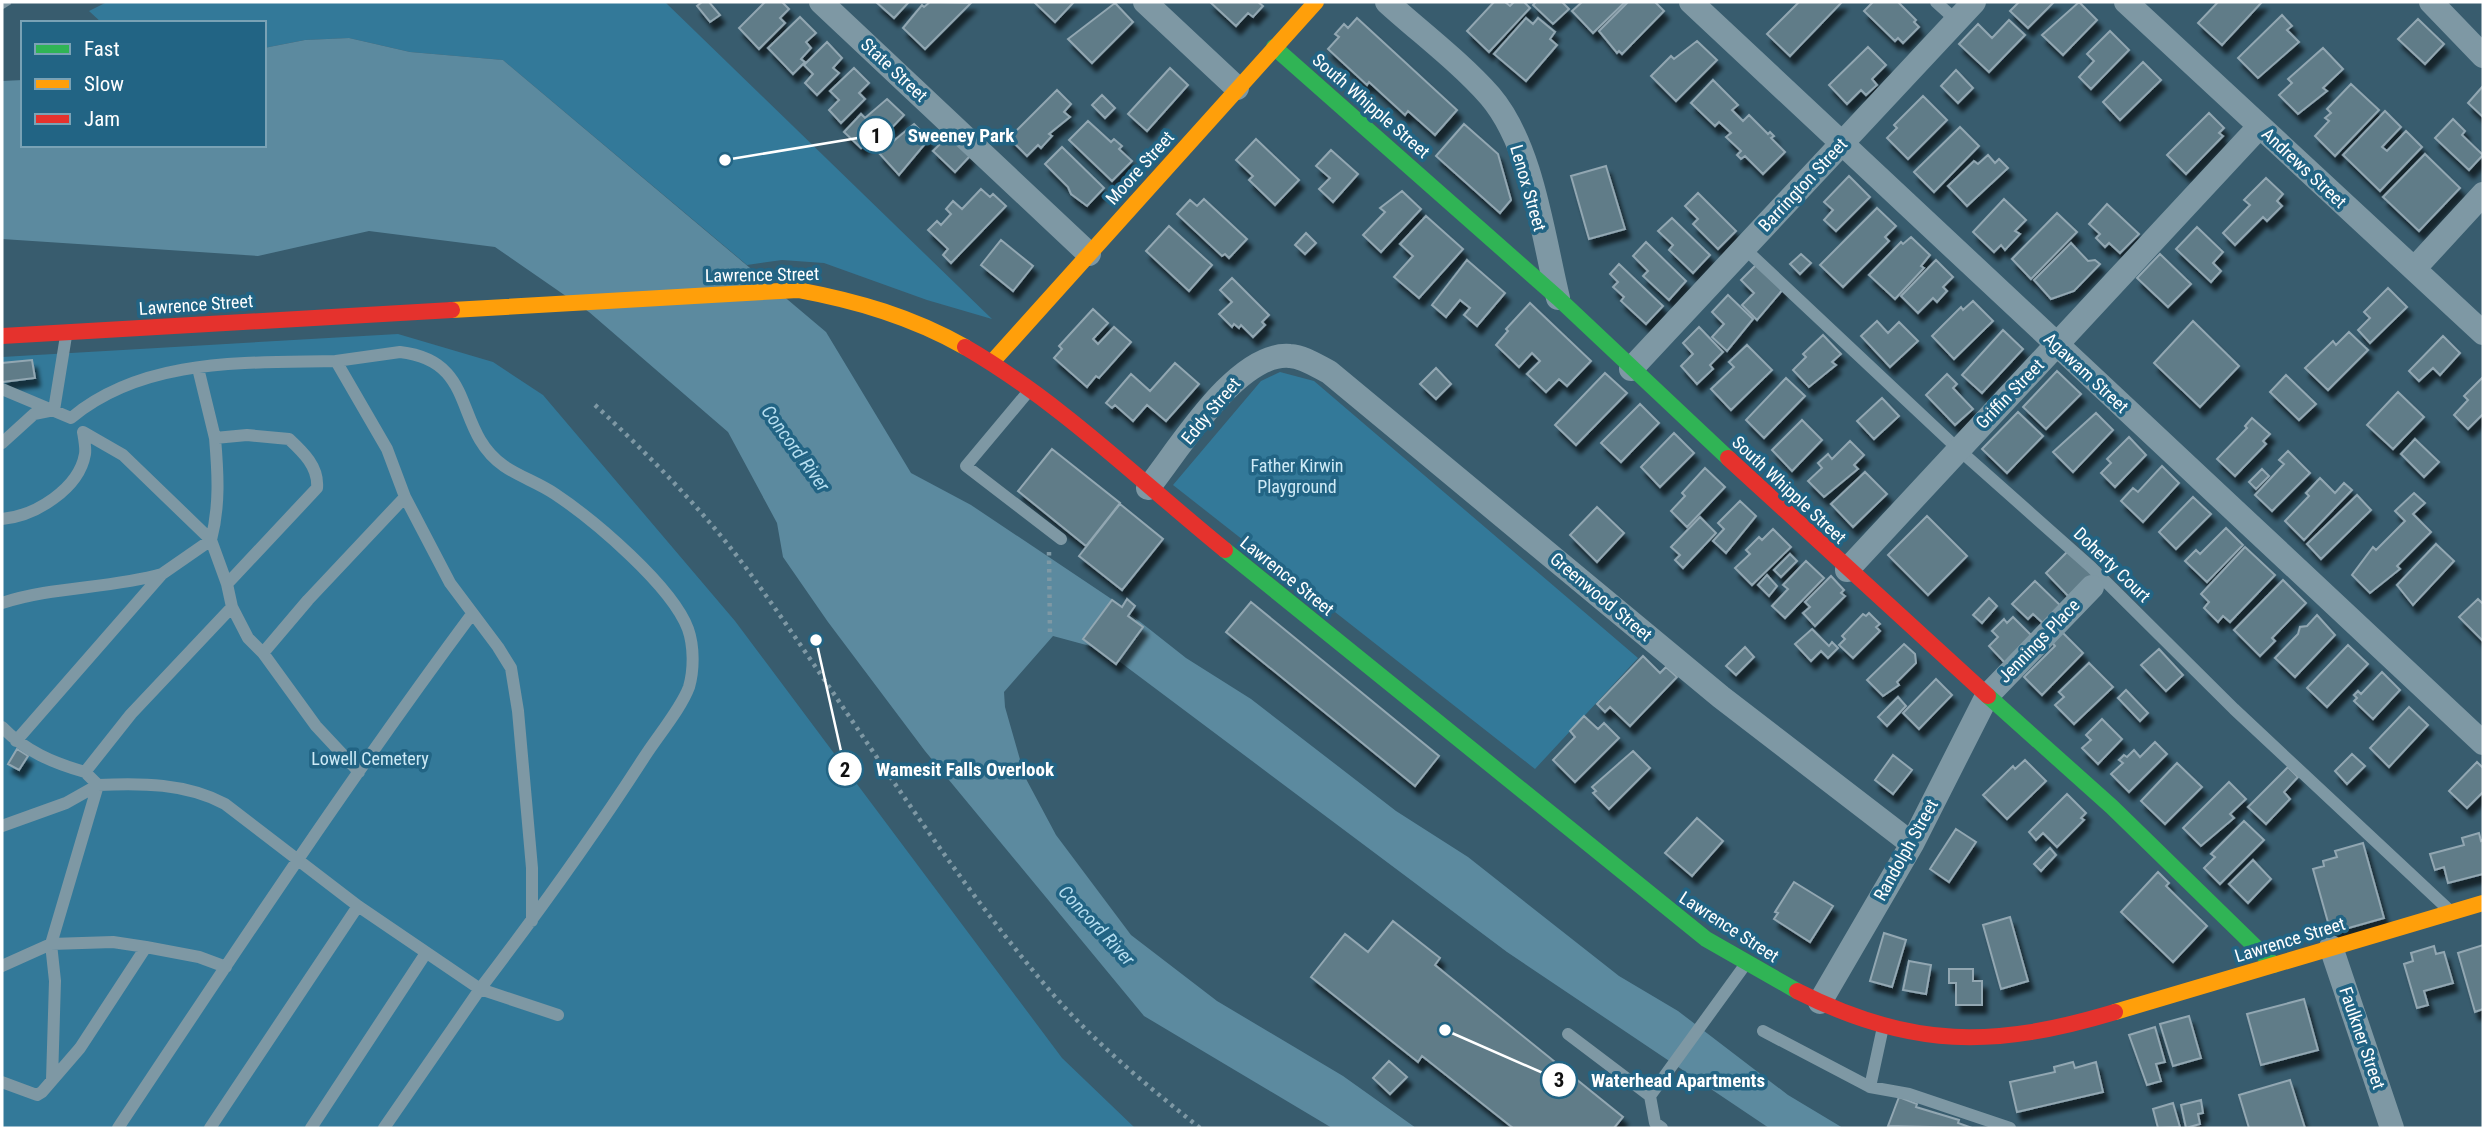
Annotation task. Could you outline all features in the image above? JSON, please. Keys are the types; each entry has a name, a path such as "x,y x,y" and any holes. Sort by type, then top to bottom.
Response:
{"main road":[{"name":"Moore Street","path":"993,361 1316,2"},
{"name":"South Whipple Street","path":"1274,47 1558,298 1847,570 2112,807 2274,965"},
{"name":"Lawrence Street","path":"2,336 519,303 798,290 837,294 872,305 915,321 993,361 1031,389 1077,424 1148,488 1653,899 1746,965 1820,1002 1884,1023 1940,1035 1982,1039 2022,1034 2107,1014 2483,903"}],"street":[{"name":"State Street","path":"821,2 1088,254"},
{"path":"1145,2 1237,89"},
{"name":"Lenox Street","path":"1387,2 1490,96 1505,120 1528,177 1558,298"},
{"name":"Agawam Street","path":"1691,2 2483,743"},
{"name":"Barrington Street","path":"1631,369 1974,2"},
{"name":"Andrews Street","path":"2126,2 2483,333"},
{"path":"2431,2 2483,56"},
{"name":"Griffin Street","path":"1847,570 1957,448 2259,127"},
{"path":"2414,269 2483,194"},
{"name":"Eddy Street","path":"1148,488 1226,389 1247,369 1266,359 1289,356"},
{"name":"Greenwood Street","path":"1289,356 1308,360 1329,372 1721,697 1912,844"},
{"name":"Jennings Place","path":"1987,696 2092,587"},
{"name":"Randolph Street","path":"1820,1002 1912,844 1987,696"},
{"name":"Faulkner Street","path":"2330,947 2392,1128"}],"lane":[{"path":"1936,2 1956,21"},
{"name":"Doherty Court","path":"1744,248 1957,448 2091,567 2234,709 2451,912"},
{"path":"54,410 66,332"},
{"path":"71,418 119,386 198,368 337,361 400,352 422,354 439,363 459,390 477,437 493,456 503,466 554,493 617,545 674,603 688,630 693,661 688,688 531,922 480,989 383,1128"},
{"path":"337,361 387,449 405,497 450,583 498,646 511,668 518,711 531,868 531,922"},
{"path":"16,741 162,574 211,540 217,518 215,438 198,368"},
{"path":"2,389 71,418 83,432 123,455 211,540 228,584 232,607 248,638 263,653 316,726 359,772"},
{"path":"1031,389 967,466 1061,539"},
{"path":"2,443 34,414 54,410"},
{"path":"2,519 39,507 60,494 76,475 85,453 83,432"},
{"path":"215,438 247,435 289,439 312,464 318,478 317,488 308,500 228,584"},
{"path":"263,653 405,497"},
{"path":"2,603 57,590 131,583 162,574"},
{"path":"85,772 131,714 232,607"},
{"path":"118,1128 297,861 472,614"},
{"path":"2,727 16,741 60,765 85,772 98,785"},
{"path":"2,826 40,813 98,785 133,783 202,792 225,804 358,906 480,989 558,1015"},
{"path":"52,1080 55,981 51,944 98,785"},
{"path":"210,1128 358,906"},
{"path":"2,966 51,944 113,942 199,957 226,967"},
{"path":"2,1082 37,1095 80,1048 146,947"},
{"path":"311,1128 426,953"},
{"path":"1650,1096 1746,965"},
{"path":"1870,1087 1884,1023"},
{"path":"1763,1031 1870,1087 1909,1094 2010,1128"},
{"path":"1568,1034 1650,1096 1656,1126"}],"path":[{"path":"595,405 649,454 750,574 978,900 1046,986 1121,1064 1200,1128"},
{"path":"1048,555 1051,635"}],"green space":[{"path":"107,2 665,2 992,319 927,300 824,263 782,260 747,265 503,60 410,52 349,38 305,40 266,48 266,21 100,21 89,11"},
{"name":"Lowell Cemetery","path":"398,334 493,362 543,395 735,621 1062,1058 1135,1128 2,1128 2,357"},
{"name":"Father Kirwin Playground","path":"1280,372 1314,381 1638,658 1535,769 1173,485 1261,381"}],"water":[{"name":"Concord River","path":"349,38 410,52 503,60 826,332 911,473 971,505 1110,598 1186,658 1251,699 1396,811 1468,857 1619,976 1678,1011 1788,1095 1843,1128 1769,1128 1507,952 1120,662 1090,646 1053,636 1004,692 1005,707 1025,777 1056,835 1131,935 1217,1001 1343,1076 1416,1128 1332,1128 1144,1016 925,751 828,622 783,557 777,523 728,432 589,312 495,247 369,231 258,256 2,239 2,81 21,80 21,147 266,147 266,48 305,40"}],"building":[{"path":"702,2 709,2 720,15 710,22 697,6"},
{"path":"765,2 782,2 789,9 780,18 785,23 759,49 739,28"},
{"path":"876,2 909,2 894,18"},
{"path":"930,2 971,3 925,49 903,28 922,5 924,7"},
{"path":"1034,2 1074,2 1055,22"},
{"path":"1210,2 1258,2 1263,6 1253,17 1248,13 1236,26"},
{"path":"1494,2 1505,2 1510,6 1514,2 1524,2 1530,8 1489,52 1467,31"},
{"path":"1536,2 1562,2 1569,9 1553,24 1533,5"},
{"path":"1582,2 1625,2 1593,33 1572,11"},
{"path":"1628,2 1655,2 1664,11 1622,54 1619,51 1617,53 1599,31"},
{"path":"1799,2 1842,2 1790,56 1767,34"},
{"path":"1873,2 1898,2 1916,20 1914,22 1919,27 1903,43 1898,38 1895,41 1864,11"},
{"path":"2019,2 2054,2 2028,28 2010,11"},
{"path":"2079,2 2097,20 2063,55 2042,35"},
{"path":"2218,2 2262,2 2222,45 2198,23"},
{"path":"1115,3 1133,22 1092,63 1068,39"},
{"path":"2282,15 2292,26 2287,30 2299,42 2258,78 2238,58"},
{"path":"800,17 816,33 806,42 811,48 801,59 805,62 793,74 768,48"},
{"path":"1357,18 1457,110 1435,135 1408,111 1405,115 1369,82 1367,85 1328,49 1339,37 1335,34 1344,24 1348,28"},
{"path":"1526,18 1533,24 1538,18 1555,32 1550,39 1557,45 1526,81 1494,54"},
{"path":"2418,19 2444,44 2425,64 2398,39"},
{"path":"2009,20 2025,35 1989,72 1959,44 1978,24 1992,38"},
{"path":"2110,31 2129,50 2091,89 2079,77 2094,61 2087,54"},
{"path":"1697,41 1717,60 1676,101 1651,76 1671,56 1674,59"},
{"path":"827,42 842,58 833,68 839,73 817,95 805,83 813,74 804,65"},
{"path":"1868,47 1886,65 1872,79 1877,85 1866,95 1861,90 1847,104 1829,85"},
{"path":"2323,48 2343,69 2323,88 2327,91 2298,114 2279,95 2292,83 2288,79"},
{"path":"2143,62 2161,80 2120,120 2103,102"},
{"path":"854,68 869,83 859,93 865,99 841,123 829,110 839,100 830,91"},
{"path":"1170,68 1188,85 1147,131 1128,114"},
{"path":"1956,70 1973,88 1958,103 1941,86"},
{"path":"1713,80 1738,105 1732,110 1743,121 1749,115 1768,134 1770,132 1774,136 1771,138 1785,152 1763,174 1745,156 1741,159 1737,155 1741,151 1726,137 1731,133 1719,122 1715,126 1691,103"},
{"path":"2351,84 2379,110 2335,156 2315,136 2329,121 2325,118 2331,113 2327,109"},
{"path":"2483,86 2483,117 2468,103"},
{"path":"1057,90 1071,104 1064,112 1070,117 1049,134 1052,136 1041,148 1038,145 1027,156 1009,138"},
{"path":"1102,95 1115,108 1105,118 1092,105"},
{"path":"1923,96 1947,120 1908,159 1887,138 1897,128 1894,125"},
{"path":"887,99 904,115 882,138 876,133 861,148 844,132 861,114 865,118"},
{"path":"2385,111 2401,127 2382,147 2387,151 2406,131 2422,147 2380,191 2343,155"},
{"path":"2209,113 2224,128 2219,133 2223,136 2186,174 2167,155"},
{"path":"2453,119 2465,131 2462,135 2483,155 2469,170 2435,138"},
{"path":"1088,121 1111,142 1114,139 1122,146 1119,149 1132,161 1112,181 1069,140"},
{"path":"914,124 929,139 899,175 879,153"},
{"path":"1464,124 1498,154 1511,200 1500,213 1436,156"},
{"path":"1960,127 1979,146 1934,192 1914,172"},
{"path":"949,135 970,156 955,172 933,151"},
{"path":"1256,139 1299,180 1275,205 1249,180 1253,176 1236,160"},
{"path":"1062,147 1104,188 1087,206 1071,194 1068,187 1045,164"},
{"path":"1331,150 1358,174 1333,202 1319,189 1330,178 1316,166"},
{"path":"2425,154 2460,188 2419,231 2383,197"},
{"path":"1988,155 1995,163 1999,159 2008,168 1967,206 1948,186 1974,161 1978,164"},
{"path":"1606,166 1625,229 1589,239 1571,176"},
{"path":"1849,176 1870,197 1836,231 1824,220 1833,210 1824,202"},
{"path":"2266,178 2283,194 2277,201 2282,206 2267,221 2263,217 2235,245 2223,233 2250,205 2244,200"},
{"path":"981,189 990,197 993,194 1006,206 951,263 943,255 948,249 928,230 937,221 941,225 951,214 946,209 953,201 962,209"},
{"path":"1402,191 1421,209 1381,252 1363,235 1385,212 1380,208"},
{"path":"1698,193 1736,231 1718,249 1693,224 1698,219 1685,206"},
{"path":"1204,199 1247,239 1229,258 1225,254 1222,256 1177,214 1190,200 1197,206"},
{"path":"2004,199 2026,220 2015,231 2020,234 2005,250 2001,245 1994,252 1973,232"},
{"path":"2107,204 2139,234 2120,253 2109,243 2105,247 2096,238 2100,234 2089,224"},
{"path":"1877,208 1896,226 1885,237 1889,241 1843,287 1820,265"},
{"path":"2057,213 2077,232 2031,279 2012,259"},
{"path":"1426,216 1463,249 1419,298 1394,277 1413,256 1400,244"},
{"path":"1672,218 1710,255 1693,273 1669,250 1673,245 1658,231"},
{"path":"1169,226 1212,265 1189,291 1146,251"},
{"path":"2197,227 2223,252 2213,263 2221,271 2211,282 2176,249"},
{"path":"1306,233 1316,243 1305,254 1295,245"},
{"path":"1911,237 1930,255 1921,266 1924,268 1895,299 1869,275 1901,242 1903,244"},
{"path":"1001,240 1033,266 1013,291 981,265"},
{"path":"1646,242 1686,281 1669,300 1643,276 1648,271 1633,256"},
{"path":"2071,243 2088,261 2095,260 2100,264 2074,291 2051,299 2034,280"},
{"path":"1801,254 1811,263 1800,274 1790,264"},
{"path":"2160,254 2191,284 2168,307 2137,278"},
{"path":"1467,260 1505,293 1477,326 1464,315 1470,308 1460,300 1446,317 1432,305"},
{"path":"1936,260 1953,277 1943,287 1947,291 1937,302 1933,298 1918,313 1901,296"},
{"path":"1758,263 1784,288 1757,320 1742,305 1754,293 1741,280"},
{"path":"1619,264 1663,306 1646,324 1621,301 1624,297 1613,287 1618,282 1610,274"},
{"path":"1232,278 1269,315 1262,322 1265,325 1253,337 1241,325 1239,328 1234,324 1232,327 1219,314 1232,302 1220,290"},
{"path":"2388,288 2407,307 2370,343 2358,330 2370,318 2364,312"},
{"path":"1728,295 1753,319 1727,351 1712,337 1724,324 1712,312"},
{"path":"1973,301 1993,321 1954,359 1932,336 1961,307 1963,310"},
{"path":"1530,303 1591,361 1567,386 1559,379 1546,392 1527,374 1540,361 1532,353 1519,367 1496,345 1508,331 1506,329"},
{"path":"1093,309 1108,323 1093,339 1098,344 1114,327 1131,342 1099,378 1096,376 1087,387 1054,358 1062,349 1059,346"},
{"path":"1877,321 1888,333 1899,322 1918,341 1890,367 1861,336"},
{"path":"2193,321 2239,366 2200,407 2154,363"},
{"path":"1699,327 1723,352 1710,365 1713,369 1697,384 1681,366 1693,354 1683,343"},
{"path":"2003,330 2023,349 1982,393 1962,375"},
{"path":"2349,332 2368,350 2328,390 2305,368 2333,341 2336,345"},
{"path":"1823,335 1841,354 1832,362 1836,365 1809,387 1793,370 1806,357 1803,354"},
{"path":"2443,336 2460,353 2440,375 2433,368 2419,381 2409,371"},
{"path":"1747,345 1772,370 1731,410 1711,389 1734,367 1729,362"},
{"path":"32,360 35,378 2,382 2,363"},
{"path":"1175,363 1199,384 1166,421 1147,405 1133,421 1115,405 1112,408 1106,403 1131,374 1150,391"},
{"path":"1436,368 1451,384 1436,399 1420,384"},
{"path":"2057,371 2081,394 2046,429 2023,407"},
{"path":"1605,373 1627,393 1576,445 1555,425"},
{"path":"1947,374 1957,384 1953,388 1973,409 1955,425 1926,395"},
{"path":"2286,375 2316,404 2299,420 2270,392"},
{"path":"2483,377 2483,414 2468,429 2454,415 2468,400 2464,396"},
{"path":"1786,378 1805,396 1764,438 1746,420"},
{"path":"2398,392 2424,417 2393,449 2367,425"},
{"path":"1882,398 1899,416 1874,439 1857,421"},
{"path":"1640,404 1659,423 1621,462 1601,443"},
{"path":"2018,412 2043,436 2007,473 1982,449"},
{"path":"2096,413 2113,430 2073,472 2053,452"},
{"path":"2252,418 2270,434 2263,441 2266,444 2235,476 2217,459 2247,428 2245,426"},
{"path":"1802,420 1822,440 1792,471 1772,450"},
{"path":"1674,433 1694,453 1660,487 1641,467"},
{"path":"2129,437 2146,455 2115,487 2101,473 2111,463 2107,459"},
{"path":"2415,439 2439,462 2424,477 2401,454"},
{"path":"1850,441 1864,455 1854,465 1858,469 1824,497 1808,481 1822,468 1818,463 1828,454 1832,459"},
{"path":"1052,449 1120,503 1086,546 1018,491"},
{"path":"2288,451 2310,473 2272,511 2255,495 2284,464 2279,460"},
{"path":"2162,466 2179,483 2143,522 2121,501 2133,488 2138,492"},
{"path":"1705,468 1725,487 1687,527 1671,511 1685,496 1682,493"},
{"path":"2262,469 2269,476 2256,489 2249,482"},
{"path":"1865,472 1887,494 1853,527 1831,504"},
{"path":"2320,478 2335,493 2344,483 2352,490 2304,540 2285,521 2309,496 2306,493"},
{"path":"2414,493 2425,503 2413,514 2431,532 2397,566 2400,569 2370,593 2352,575 2373,547 2376,550 2405,521 2395,511"},
{"path":"2357,495 2371,510 2321,559 2307,544"},
{"path":"2193,497 2211,514 2176,549 2159,532"},
{"path":"1740,501 1756,516 1726,553 1713,541 1724,529 1718,523"},
{"path":"1120,504 1163,539 1122,590 1079,556"},
{"path":"1597,507 1624,533 1597,562 1570,535"},
{"path":"1927,516 1967,556 1928,595 1888,555"},
{"path":"1700,517 1716,533 1683,568 1675,560 1680,555 1671,547"},
{"path":"2226,528 2243,545 2207,582 2185,561 2196,550 2200,554"},
{"path":"1773,529 1791,547 1752,585 1735,568 1750,554 1746,550 1759,537 1762,540"},
{"path":"2436,544 2454,561 2413,605 2397,585"},
{"path":"2245,547 2275,575 2230,622 2223,616 2218,622 2204,608 2209,602 2201,594"},
{"path":"2069,550 2094,576 2071,599 2046,573"},
{"path":"1790,554 1797,561 1781,577 1774,570"},
{"path":"1806,561 1824,578 1785,618 1772,606 1788,589 1783,585"},
{"path":"1767,575 1777,586 1769,596 1758,585"},
{"path":"1831,576 1844,590 1841,593 1845,596 1815,626 1803,613 1810,607 1805,602"},
{"path":"2283,580 2306,603 2272,638 2275,641 2260,656 2234,630"},
{"path":"2035,581 2063,608 2046,626 2033,614 2028,619 2012,604"},
{"path":"1989,598 1997,606 1982,623 1973,615"},
{"path":"1127,599 1135,606 1128,616 1143,627 1116,664 1083,639 1112,600 1122,607"},
{"path":"2478,599 2483,604 2483,641 2459,617"},
{"path":"1251,602 1439,756 1415,786 1226,632"},
{"path":"1869,613 1880,624 1876,627 1880,631 1853,658 1839,645 1845,639 1842,636 1863,614 1866,616"},
{"path":"2317,615 2335,635 2295,677 2275,658 2298,634 2300,627 2307,626"},
{"path":"2013,617 2033,637 2006,664 1989,646 1998,637 1992,631 2004,619 2007,623"},
{"path":"1812,629 1829,646 1832,642 1838,648 1828,658 1821,651 1811,661 1795,644"},
{"path":"2059,629 2083,653 2042,695 2024,677 2055,646 2049,639"},
{"path":"1904,644 1915,654 1916,663 1897,682 1899,685 1883,696 1867,680"},
{"path":"2348,645 2368,664 2327,707 2307,688"},
{"path":"1745,647 1754,657 1736,675 1726,666"},
{"path":"2159,649 2183,675 2166,691 2141,665"},
{"path":"1643,656 1660,673 1666,667 1677,677 1630,726 1610,707 1605,712 1597,704"},
{"path":"2089,663 2113,687 2074,724 2055,705 2064,697 2059,692"},
{"path":"2382,672 2400,690 2373,719 2354,701 2357,698 2354,695 2358,691 2361,694"},
{"path":"1936,679 1952,695 1919,729 1903,713"},
{"path":"2126,690 2148,713 2140,721 2118,698"},
{"path":"1898,697 1906,706 1887,726 1878,717"},
{"path":"2409,707 2428,725 2389,767 2370,748"},
{"path":"1584,716 1598,729 1604,723 1619,738 1575,782 1553,760 1575,737 1570,731"},
{"path":"2102,719 2122,739 2098,764 2082,748 2091,740 2086,735"},
{"path":"2155,742 2167,754 2129,792 2111,774 2123,763 2119,760 2124,755 2127,757 2134,750 2140,757"},
{"path":"17,749 28,756 19,770 8,764"},
{"path":"1633,751 1650,768 1609,809 1593,793 1596,791 1592,787"},
{"path":"2352,754 2365,766 2347,784 2335,771"},
{"path":"1893,755 1912,770 1893,794 1875,780"},
{"path":"2025,760 2046,781 2007,819 1983,795 2013,766 2015,769"},
{"path":"2477,762 2483,768 2483,792 2467,808 2449,791"},
{"path":"2177,763 2202,787 2165,824 2141,801"},
{"path":"2288,767 2298,777 2284,792 2290,799 2266,824 2248,807"},
{"path":"2229,782 2246,799 2230,814 2234,818 2201,846 2183,828"},
{"path":"2067,794 2086,813 2081,818 2084,820 2057,847 2043,833 2036,840 2029,832"},
{"path":"1697,818 1723,841 1692,876 1665,853"},
{"path":"2244,821 2264,840 2220,884 2204,868 2215,857 2211,854"},
{"path":"1956,829 1976,842 1949,882 1930,869"},
{"path":"2479,833 2481,841 2483,840 2483,874 2448,883 2444,867 2435,870 2430,854 2464,845 2462,838"},
{"path":"2363,843 2384,918 2331,933 2313,869 2324,866 2323,861 2337,857 2335,851"},
{"path":"2050,848 2056,855 2041,871 2034,864"},
{"path":"2253,860 2271,879 2248,903 2229,884"},
{"path":"2158,872 2169,883 2166,886 2207,926 2173,962 2121,912"},
{"path":"1794,882 1833,906 1810,942 1774,919 1778,913 1775,912"},
{"path":"2010,917 2028,981 2001,989 1983,925"},
{"path":"1393,921 1440,958 1435,965 1623,1117 1614,1128 1513,1128 1422,1056 1418,1062 1311,977 1345,934 1368,952"},
{"path":"1884,933 1906,940 1892,987 1870,981"},
{"path":"2483,945 2483,1009 2475,1012 2458,953"},
{"path":"2434,946 2436,954 2444,952 2453,983 2424,991 2428,1005 2417,1008 2404,964 2413,961 2411,953"},
{"path":"1909,961 1931,965 1926,994 1903,990"},
{"path":"1949,969 1973,969 1973,981 1982,981 1982,1005 1956,1005 1956,983 1949,983"},
{"path":"2304,999 2318,1050 2261,1065 2247,1014"},
{"path":"2189,1016 2201,1058 2173,1066 2160,1024"},
{"path":"2155,1027 2165,1062 2156,1064 2161,1081 2147,1085 2129,1035"},
{"path":"1389,1061 1407,1077 1390,1094 1373,1078"},
{"path":"2073,1062 2075,1068 2096,1062 2103,1092 2017,1112 2010,1082 2055,1072 2054,1067"},
{"path":"2290,1080 2305,1128 2249,1128 2239,1095"},
{"path":"1899,1097 1917,1104 1916,1107 1959,1120 1958,1123 1972,1128 1888,1126"},
{"path":"2201,1100 2203,1113 2198,1114 2200,1124 2186,1128 2181,1105"},
{"path":"2173,1103 2180,1127 2158,1128 2153,1109"}],"railway":[{"path":"2,7 10,2"}],"traffic: fast":[{"path":"1274,47 1558,298 1728,458"},
{"path":"1225,550 1706,939 1797,991"},
{"path":"1988,696 2112,807 2274,965"}],"traffic: slow":[{"path":"993,361 1316,2"},
{"path":"452,310 798,290 884,311 965,347"},
{"path":"2115,1012 2483,903"}],"traffic: jam":[{"path":"2,336 452,310"},
{"path":"965,347 1067,417 1225,550"},
{"path":"1728,458 1988,696"},
{"path":"1797,991 1838,1010 1878,1024 1916,1033 1954,1037 2031,1032 2115,1012"}],"place":[{"name":"Sweeney Park","path":"725,160"},
{"name":"Wamesit Falls Overlook","path":"816,640"},
{"name":"Waterhead Apartments","path":"1445,1030"}]}
